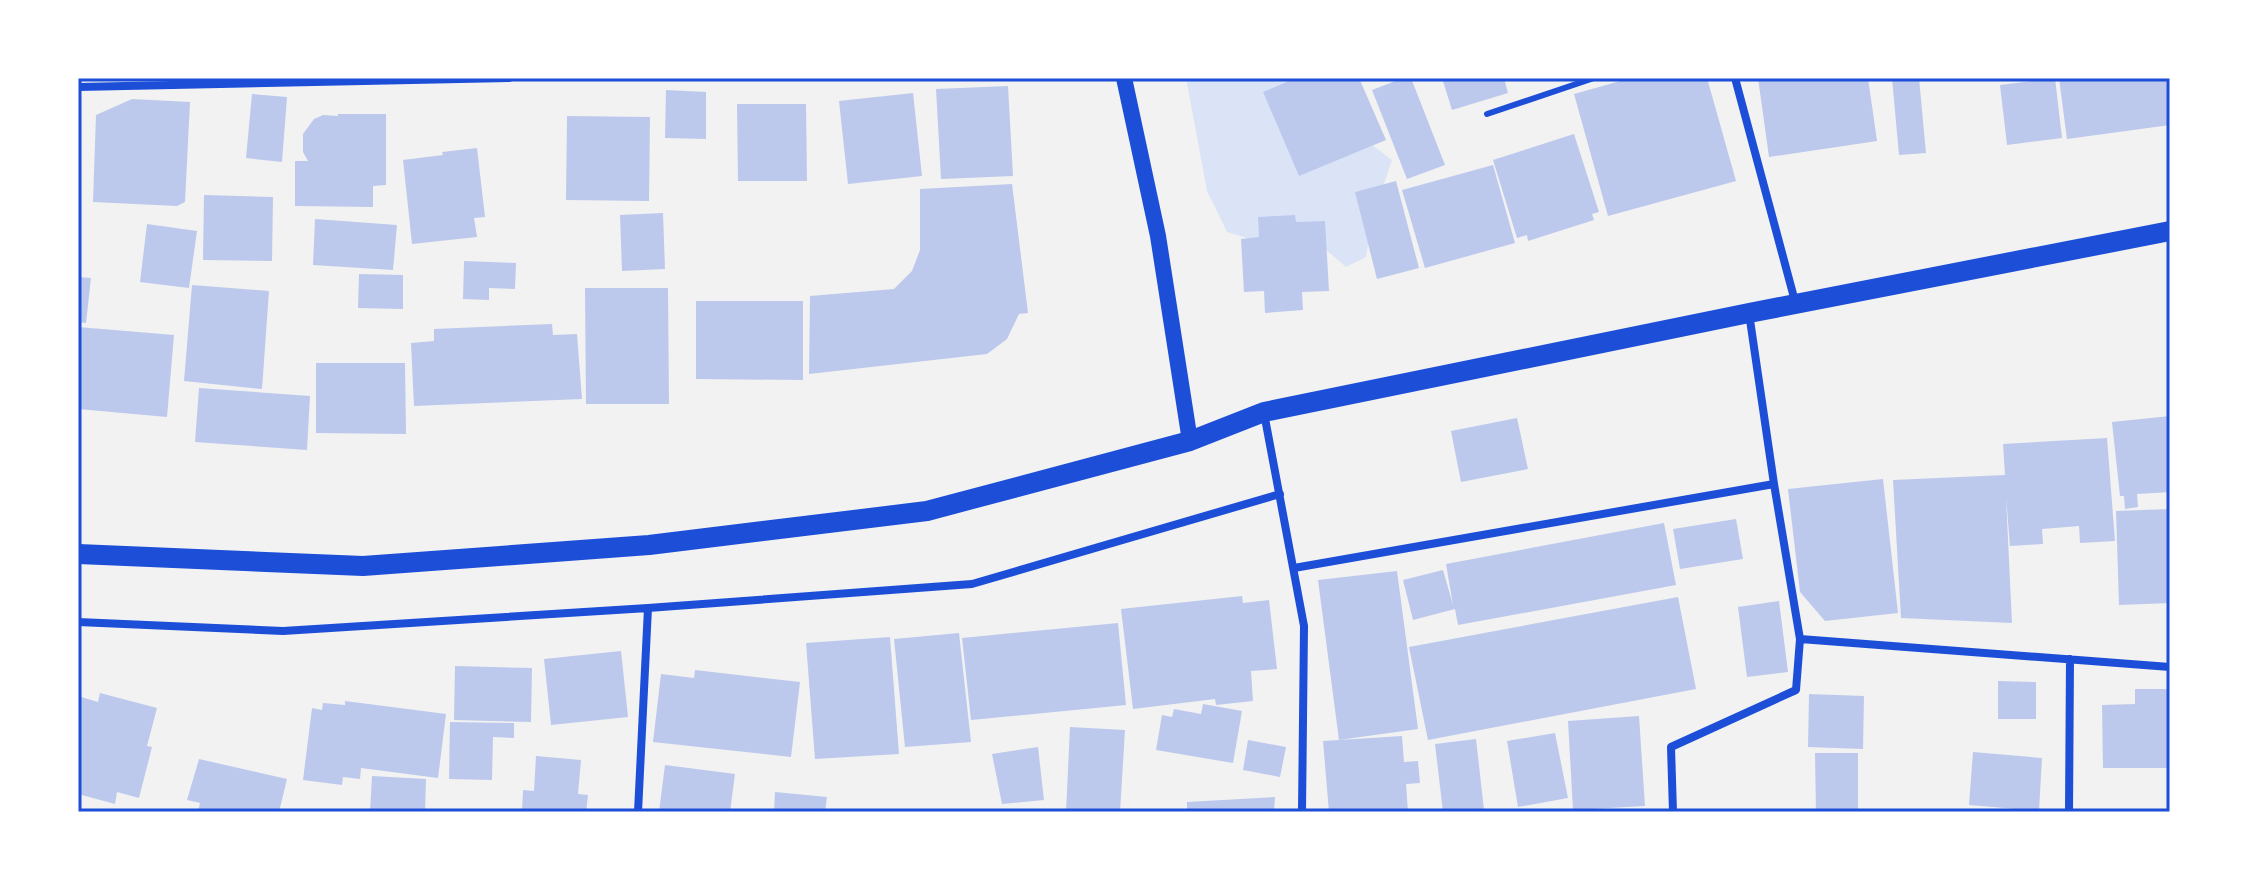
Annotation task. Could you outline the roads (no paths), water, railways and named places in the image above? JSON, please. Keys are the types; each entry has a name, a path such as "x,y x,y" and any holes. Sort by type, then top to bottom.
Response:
{"main road":[{"path":"1124,78 1158,236 1190,441"},
{"path":"78,554 363,566 649,545 927,511 1190,441 1264,412 2170,231"}],"street":[{"path":"78,87 509,78"},
{"path":"1735,78 1796,305"},
{"path":"1673,812 1671,747 1796,690 1800,639 1749,313"},
{"path":"1264,412 1304,626 1302,812"},
{"path":"1294,568 1774,484"},
{"path":"78,622 283,631 972,584 1280,494"},
{"path":"638,812 648,608"},
{"path":"1800,639 2170,667"},
{"path":"2069,812 2070,659"}],"lane":[{"path":"1487,114 1594,78"}]}
